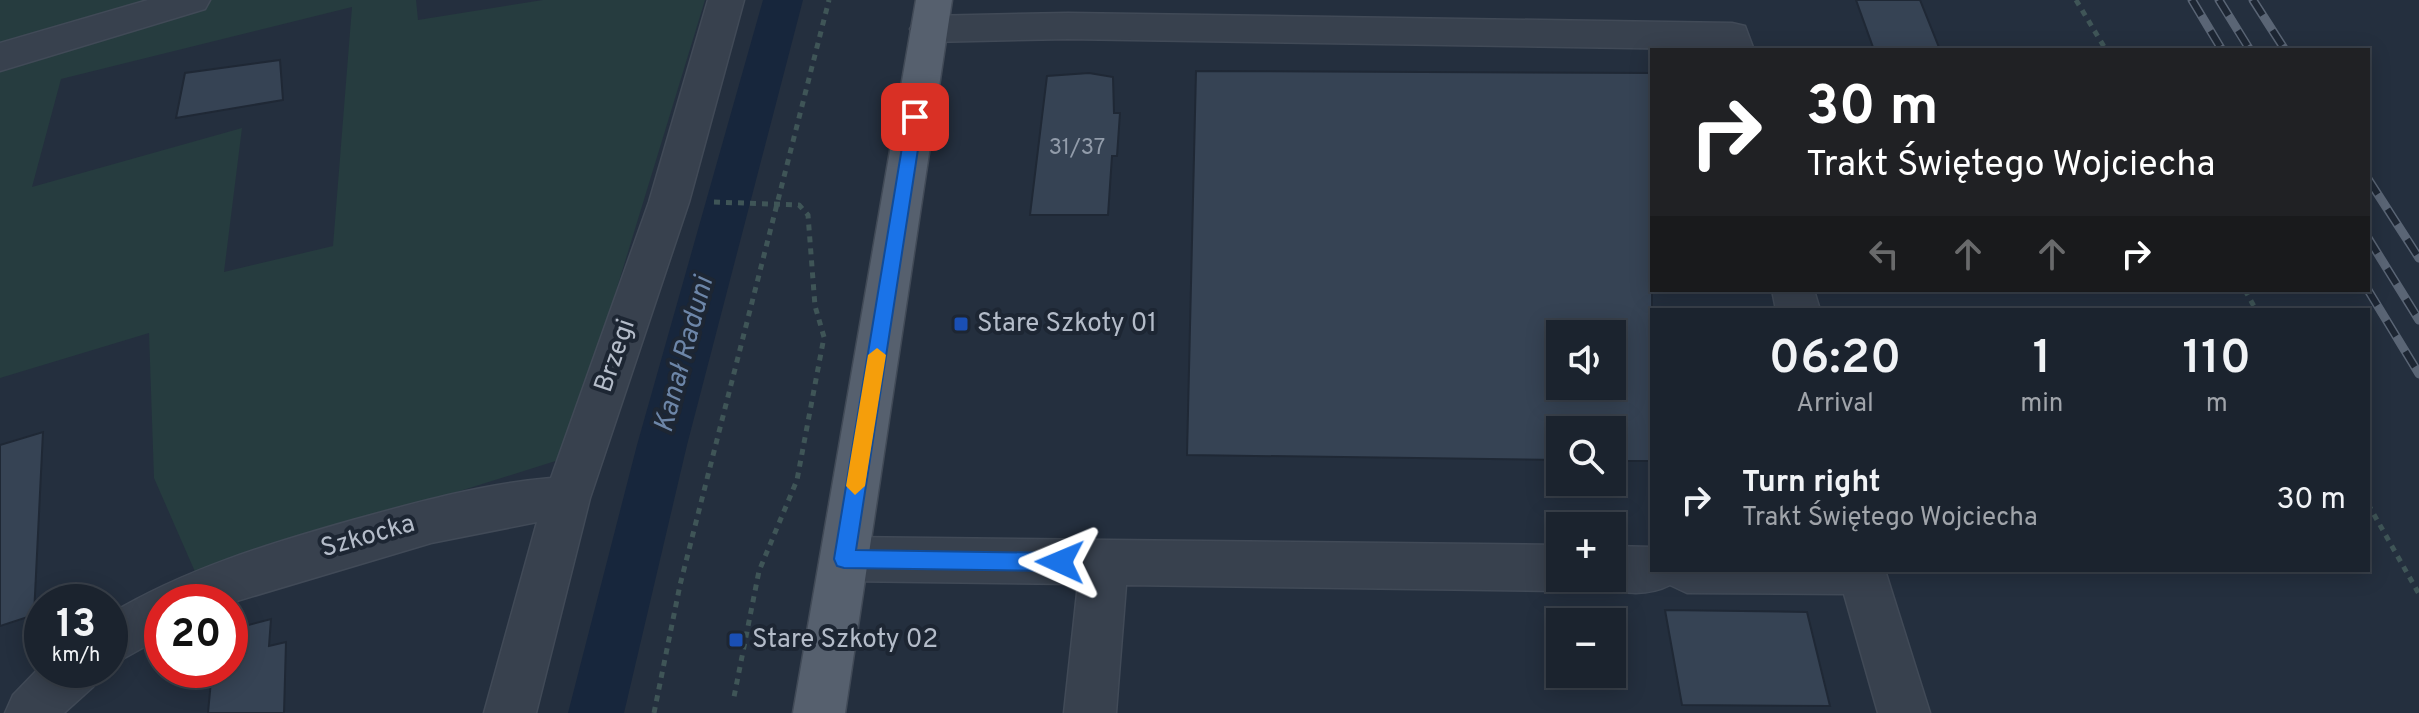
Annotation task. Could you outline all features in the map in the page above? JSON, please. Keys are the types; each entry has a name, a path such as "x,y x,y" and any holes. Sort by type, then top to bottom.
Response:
{"main road":[{"path":"819,713 932,14"}],"street":[{"path":"0,57 192,0"},
{"name":"Brzegi","path":"510,713 567,498 669,202 726,0"},
{"path":"932,14 1068,26 1732,36 1735,48"},
{"name":"Szkocka","path":"217,584 307,554 442,517 503,504 567,498"},
{"path":"844,559 1546,568"},
{"path":"1090,713 1104,562"},
{"path":"1626,569 1650,570"},
{"path":"1862,572 1904,713"},
{"path":"31,713 53,688"}],"path":[{"path":"654,713 680,585 829,0"},
{"path":"2076,0 2105,48"},
{"path":"701,202 799,205 808,215 815,306 824,337 797,480 759,571 733,702"},
{"path":"2370,508 2419,594"}],"green space":[{"path":"0,0 416,0 418,20 543,0 705,0 565,458 196,574 154,478 149,333 0,378","holes":["352,7 333,246 224,272 242,128 32,187 61,79"]}],"building":[{"path":"1856,0 1920,0 1939,48 1873,48"},
{"path":"280,60 283,100 176,118 185,73"},
{"path":"1196,71 1650,73 1650,461 1626,461 1626,416 1546,416 1546,460 1187,455"},
{"path":"1089,73 1113,77 1114,113 1120,113 1117,156 1112,156 1108,215 1030,215 1047,76"},
{"path":"43,432 36,584 24,584 24,618 0,626 0,445"},
{"path":"1665,610 1807,612 1830,706 1682,705"},
{"path":"271,619 269,646 286,642 284,713 208,713 210,688 248,688 248,625"}],"waterway":[{"name":"Kanał Raduni","path":"596,713 662,445 783,0"}],"railway":[{"path":"2192,0 2221,48"},
{"path":"2219,0 2249,48"},
{"path":"2253,0 2284,48"},
{"path":"2370,182 2419,258"},
{"path":"2370,241 2419,320"},
{"path":"2369,292 2419,374"}],"slow traffic":[{"path":"855,486 877,355"}],"place":[{"name":"Stare Szkoty 01","path":"961,324"},
{"name":"Stare Szkoty 02","path":"736,640"}],"route":[{"path":"915,117 844,559 1060,562"}]}
